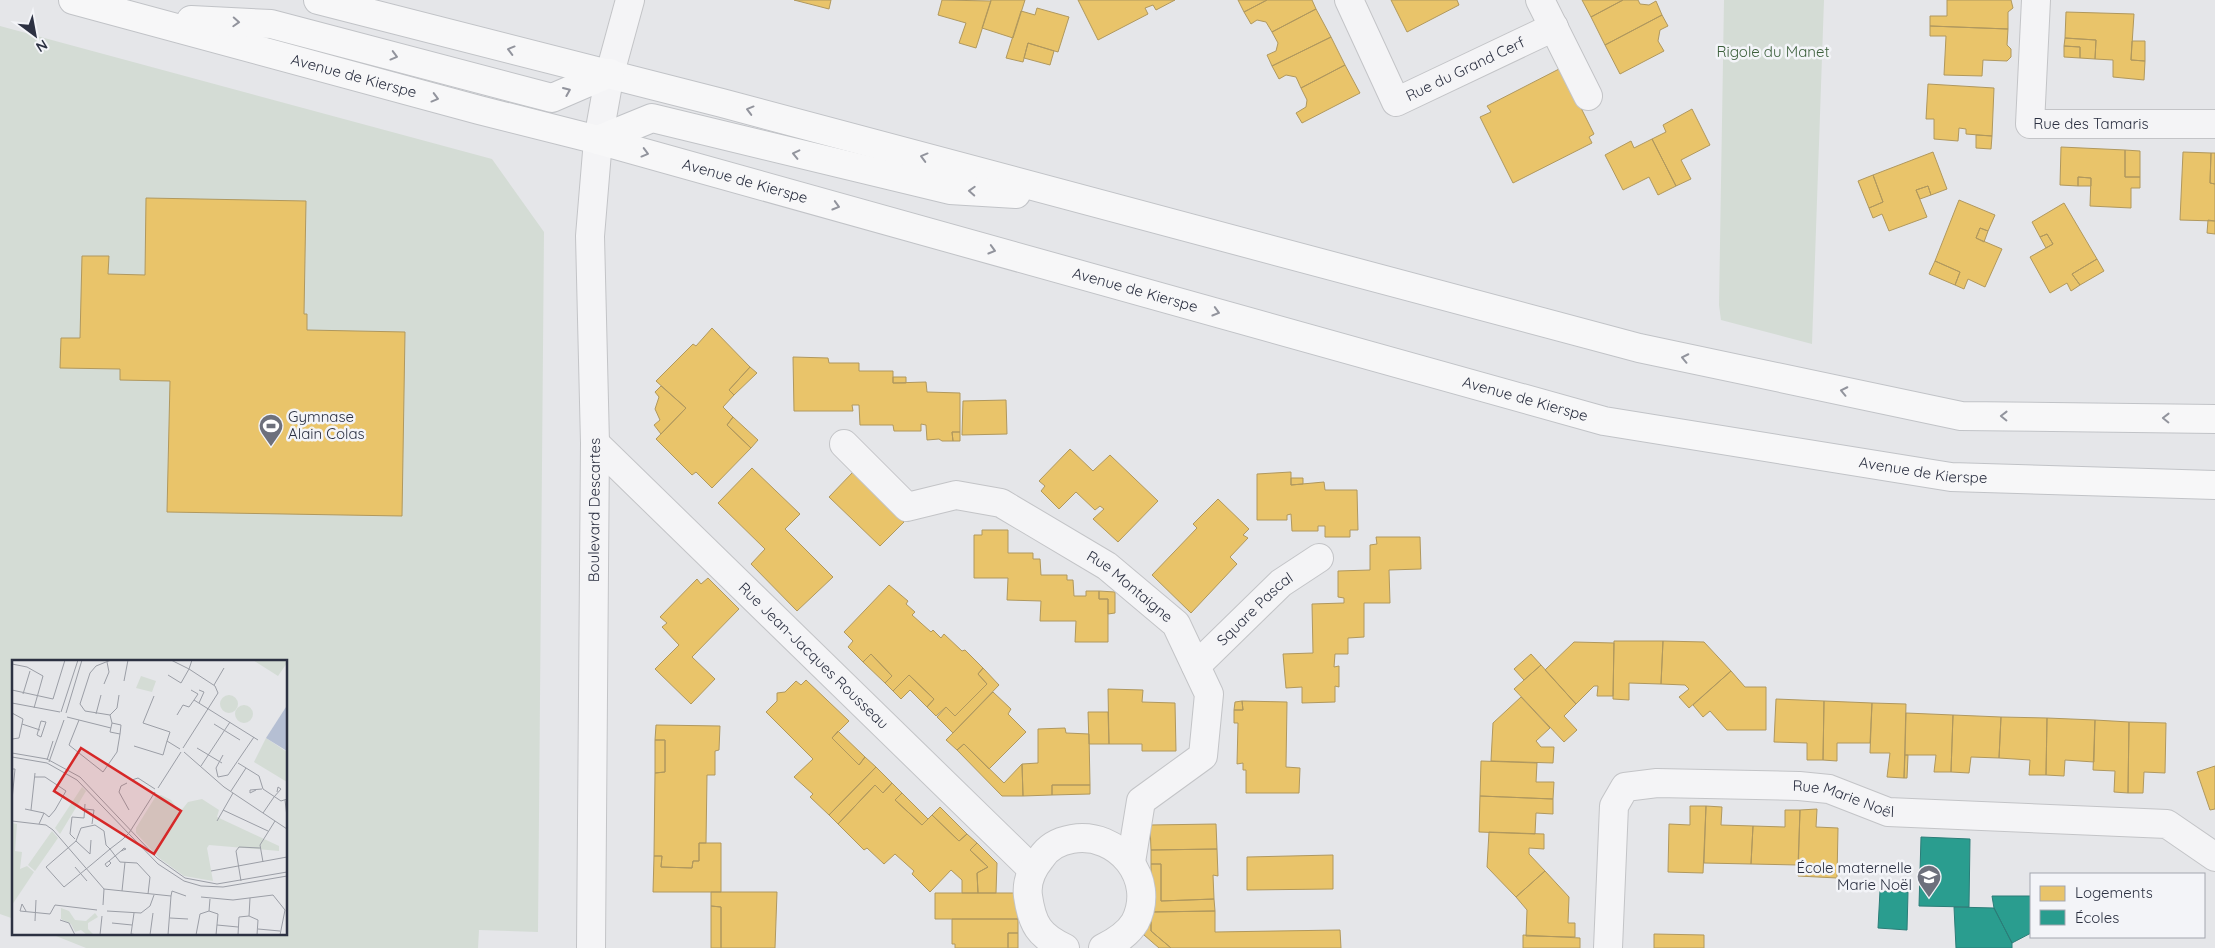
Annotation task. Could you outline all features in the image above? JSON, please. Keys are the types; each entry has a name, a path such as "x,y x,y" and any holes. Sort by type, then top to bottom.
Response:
{"main road":[{"name":"Avenue de Kierspe","path":"73,0 598,140 1604,421 1951,477 2215,485"},
{"path":"318,0 521,53 610,73 1639,348 1961,416 2215,419"},
{"path":"134,17 271,24 552,98 610,73"},
{"path":"598,140 652,118 950,190 1073,197"}],"street":[{"name":"Boulevard Descartes","path":"591,948 595,443 590,236 598,140 610,73 630,0"},
{"name":"Rue du Grand Cerf","path":"1349,0 1396,102 1554,27"},
{"path":"1540,0 1588,96"},
{"name":"Rue des Tamaris","path":"2036,0 2030,124 2215,124"},
{"name":"Rue Jean-Jacques Rousseau","path":"595,443 1032,869"},
{"name":"Rue Montaigne","path":"844,444 907,507 956,494 1001,503 1107,566 1176,624 1209,694 1203,756 1141,801 1131,862"},
{"name":"Square Pascal","path":"1196,666 1281,583 1319,558"},
{"name":"Rue Marie Noël","path":"1608,948 1614,806 1625,787 1657,783 1799,786 1829,789 1888,812 2167,824 2215,857"},
{"path":"1065,948 1050,941 1036,926 1031,916 1027,888 1032,869 1046,851 1063,840 1083,837 1100,839 1117,847 1131,862 1140,883 1141,903 1134,922 1119,940 1103,948"}],"green space":[{"name":"Rigole du Manet","path":"1724,0 1824,0 1812,344 1721,320 1719,305"},
{"name":"Gymnase Alain Colas","path":"0,26 492,159 544,232 538,932 479,930 478,948 86,948 56,936 288,936 288,660 12,660 12,918 0,914"}],"building: Logements":[{"path":"794,0 831,0 829,9"},
{"path":"942,0 991,1 976,48 959,43 966,23 938,15"},
{"path":"991,0 1025,0 1013,38 982,28"},
{"path":"1078,0 1175,0 1156,10 1153,5 1145,8 1148,14 1098,40"},
{"path":"1238,0 1267,0 1244,12"},
{"path":"1267,0 1312,0 1316,9 1272,32 1266,22 1257,20 1251,24 1244,12"},
{"path":"1391,0 1457,0 1459,5 1407,32"},
{"path":"1582,0 1623,0 1591,17"},
{"path":"1623,0 1638,0 1640,4 1649,5 1656,1 1662,15 1605,45 1591,17"},
{"path":"1947,0 2011,0 2013,8 2008,12 2008,29 1930,26 1930,16 1947,16"},
{"path":"1037,8 1069,17 1058,52 1028,43 1023,62 1006,58 1021,11 1035,15"},
{"path":"1316,9 1331,37 1272,66 1267,55 1276,51 1278,43 1272,32"},
{"path":"2066,12 2134,14 2131,60 2145,61 2144,80 2113,77 2113,60 2095,59 2096,40 2065,38"},
{"path":"1662,15 1668,26 1660,30 1658,41 1664,51 1620,74 1605,45"},
{"path":"1930,26 2008,29 2007,45 2011,49 2011,57 2007,61 1983,60 1982,76 1944,75 1946,36 1930,36"},
{"path":"1331,37 1345,65 1301,88 1296,77 1286,75 1279,79 1272,66"},
{"path":"2065,38 2096,40 2095,59 2080,58 2080,47 2064,46"},
{"path":"2132,41 2145,41 2145,61 2131,60"},
{"path":"1028,43 1054,51 1050,65 1024,58"},
{"path":"2064,46 2080,47 2080,58 2064,57"},
{"path":"1345,65 1360,93 1302,123 1296,113 1306,107 1307,100 1301,88"},
{"path":"1561,68 1594,134 1589,137 1592,143 1513,183 1480,117 1491,112 1487,106"},
{"path":"1928,84 1994,88 1992,136 1966,134 1966,129 1959,128 1958,141 1934,139 1934,119 1926,119"},
{"path":"1692,109 1710,145 1681,160 1691,179 1676,186 1652,139 1666,132 1663,125"},
{"path":"1976,135 1992,136 1991,149 1976,148"},
{"path":"1652,139 1676,186 1658,195 1649,177 1623,190 1605,155 1631,141 1634,148"},
{"path":"2061,147 2125,150 2125,177 2140,177 2140,188 2131,188 2131,208 2090,206 2091,178 2078,177 2078,186 2060,185"},
{"path":"2125,150 2140,151 2140,177 2125,177"},
{"path":"1933,152 1947,189 1931,195 1928,186 1916,190 1927,217 1889,231 1882,214 1873,218 1869,208 1883,202 1873,175"},
{"path":"2183,152 2211,153 2210,183 2215,184 2215,221 2180,220"},
{"path":"2211,153 2215,153 2215,184 2210,183"},
{"path":"1873,175 1883,202 1869,208 1858,181"},
{"path":"2078,177 2091,178 2091,186 2078,186"},
{"path":"1928,186 1931,195 1920,199 1916,190"},
{"path":"146,198 306,201 304,314 307,314 307,330 405,332 402,516 167,512 170,381 120,380 120,369 60,368 61,338 80,338 82,256 109,256 108,274 145,275"},
{"path":"1959,200 1995,215 1988,231 1980,228 1976,238 2002,249 1985,287 1968,279 1964,289 1955,285 1960,272 1935,261"},
{"path":"2064,203 2097,259 2072,274 2080,285 2071,291 2067,283 2050,293 2030,257 2053,244 2047,234 2040,237 2032,222"},
{"path":"2208,220 2215,221 2215,234 2207,233"},
{"path":"1980,228 1988,231 1984,242 1976,238"},
{"path":"2047,234 2053,244 2046,248 2040,237"},
{"path":"2097,259 2104,271 2080,285 2072,274"},
{"path":"1935,261 1960,272 1955,285 1929,274"},
{"path":"712,328 750,367 729,390 734,395 723,407 733,417 727,425 751,448 712,488 696,472 692,475 656,439 686,408 656,381 693,344 696,346"},
{"path":"793,357 828,358 829,363 859,363 859,371 893,371 893,383 926,382 927,392 960,393 960,432 952,432 953,441 927,440 926,425 921,424 921,431 894,431 893,425 860,425 859,405 852,405 853,411 794,411"},
{"path":"750,367 757,373 734,395 729,390"},
{"path":"893,377 906,377 906,383 893,383"},
{"path":"661,386 686,408 661,434 654,425 660,420 655,409 659,397 655,392"},
{"path":"1006,400 1007,434 962,435 963,401"},
{"path":"733,417 758,440 751,448 727,425"},
{"path":"952,432 960,432 960,441 953,441"},
{"path":"1070,449 1093,471 1110,455 1158,501 1118,542 1093,519 1104,509 1100,506 1095,510 1076,492 1059,509 1041,491 1045,486 1039,481"},
{"path":"752,468 800,514 785,529 833,577 797,611 751,564 765,549 718,503"},
{"path":"853,472 904,522 880,546 829,497"},
{"path":"1291,472 1291,485 1324,482 1325,490 1357,490 1358,530 1350,530 1350,537 1325,537 1325,526 1318,526 1318,531 1292,531 1291,514 1287,515 1287,520 1257,520 1257,474"},
{"path":"1291,478 1303,478 1303,484 1291,485"},
{"path":"1218,499 1249,529 1243,535 1248,538 1230,557 1237,564 1191,613 1152,575 1197,528 1193,524"},
{"path":"982,530 1008,530 1008,553 1033,553 1033,559 1040,559 1041,575 1067,575 1067,580 1073,580 1074,596 1086,596 1086,591 1099,591 1099,599 1108,599 1108,642 1075,642 1076,621 1040,621 1041,601 1007,600 1008,578 974,578 974,535 982,535"},
{"path":"1376,537 1420,537 1421,569 1389,570 1390,603 1364,603 1364,637 1348,638 1348,654 1335,654 1334,667 1339,666 1339,687 1335,686 1335,702 1302,703 1302,687 1286,688 1283,654 1313,653 1312,604 1344,603 1344,598 1338,597 1338,571 1370,570 1370,545 1377,544"},
{"path":"708,578 739,609 692,657 715,679 691,704 655,669 679,645 662,627 667,623 660,617 697,579 701,584"},
{"path":"889,585 908,601 906,604 915,612 912,615 931,632 933,630 941,638 944,634 962,651 965,650 983,668 978,674 987,684 955,716 946,707 936,716 927,707 934,699 909,675 893,691 885,683 892,676 871,654 863,662 848,647 853,641 844,632"},
{"path":"1099,591 1115,592 1115,613 1108,614 1108,599 1099,599"},
{"path":"1614,641 1663,641 1661,684 1629,683 1629,700 1613,699"},
{"path":"1663,641 1704,642 1731,671 1689,708 1679,697 1689,689 1685,685 1661,684"},
{"path":"1574,642 1614,643 1613,696 1597,696 1598,686 1594,686 1576,704 1545,670"},
{"path":"871,654 892,676 885,683 863,662"},
{"path":"1531,654 1541,665 1524,680 1514,669"},
{"path":"1541,665 1576,704 1564,716 1577,730 1564,742 1514,689"},
{"path":"983,668 999,685 953,733 937,717 946,707 955,716 987,684 978,674"},
{"path":"1731,671 1745,687 1766,687 1766,730 1727,730 1710,711 1703,717 1693,705"},
{"path":"909,675 934,699 927,707 910,690 901,699 893,691"},
{"path":"806,680 849,721 832,738 859,765 865,757 876,767 829,815 810,797 813,794 794,777 813,759 766,712 777,701 777,693 785,692 796,681 801,685"},
{"path":"1108,689 1143,690 1142,702 1175,703 1176,751 1142,751 1142,744 1109,744"},
{"path":"993,692 1011,709 1008,714 1026,732 989,769 964,744 957,750 946,740"},
{"path":"1521,697 1550,728 1536,741 1541,747 1554,747 1553,763 1491,761 1493,723"},
{"path":"1776,699 1824,701 1823,760 1807,760 1807,743 1774,742"},
{"path":"1242,701 1243,710 1234,710 1235,702"},
{"path":"1242,701 1287,702 1286,767 1300,768 1299,793 1246,793 1246,770 1243,770 1243,763 1237,764 1238,723 1234,723 1234,710 1243,710"},
{"path":"1824,701 1872,703 1870,743 1837,743 1837,761 1823,760"},
{"path":"1872,703 1906,704 1904,778 1887,777 1890,753 1870,753"},
{"path":"1088,712 1108,712 1109,744 1089,744"},
{"path":"1906,713 1953,715 1951,772 1934,772 1936,755 1905,755"},
{"path":"1953,715 2001,717 1999,758 1971,757 1969,773 1951,772"},
{"path":"2001,717 2047,718 2046,775 2029,775 2030,760 1999,758"},
{"path":"2047,718 2095,720 2094,762 2065,760 2064,776 2046,775"},
{"path":"2095,720 2129,722 2128,793 2114,792 2115,771 2093,770"},
{"path":"2129,722 2166,723 2165,773 2144,772 2143,793 2128,793"},
{"path":"656,725 720,726 719,750 715,751 715,775 707,775 706,843 699,843 699,861 693,861 692,868 661,867 662,856 654,856 655,773 665,772 665,740 655,740"},
{"path":"1065,728 1066,733 1089,734 1090,785 1052,785 1052,795 1023,796 1022,764 1038,763 1038,729"},
{"path":"838,731 865,757 859,765 832,738"},
{"path":"655,740 665,740 665,772 655,773"},
{"path":"964,744 1004,783 1022,764 1023,796 1002,796 957,750"},
{"path":"1905,755 1908,755 1907,778 1904,778"},
{"path":"1481,761 1537,763 1536,782 1554,782 1553,799 1480,796"},
{"path":"2215,766 2215,809 2210,810 2197,772"},
{"path":"876,767 892,783 883,793 875,785 838,824 829,815"},
{"path":"892,783 902,793 895,800 922,825 932,815 959,841 967,834 977,843 970,850 988,867 977,873 978,893 962,893 962,880 951,870 930,892 912,874 914,871 895,854 884,864 867,848 864,850 838,824 875,785 883,793"},
{"path":"1052,785 1090,785 1090,794 1052,795"},
{"path":"902,793 928,819 922,825 895,800"},
{"path":"1480,796 1553,799 1553,814 1536,813 1535,834 1479,832"},
{"path":"1690,806 1706,806 1703,873 1668,872 1669,824 1690,825"},
{"path":"1706,806 1722,807 1721,825 1753,826 1751,864 1704,863"},
{"path":"940,807 967,834 959,841 932,815"},
{"path":"1817,809 1816,827 1838,828 1837,878 1798,876 1800,810"},
{"path":"1785,810 1800,810 1798,865 1751,864 1753,826 1785,827"},
{"path":"1216,824 1217,849 1151,850 1150,825"},
{"path":"1489,832 1544,834 1544,849 1529,848 1529,854 1545,871 1516,897 1487,867"},
{"path":"699,843 721,843 721,892 653,892 654,856 662,856 661,867 692,868 693,861 699,861"},
{"path":"977,843 997,863 996,893 978,893 977,873 988,867 970,850"},
{"path":"1217,849 1218,876 1213,875 1214,899 1161,901 1161,864 1151,864 1151,850"},
{"path":"1333,855 1333,889 1247,890 1247,857"},
{"path":"1151,864 1161,864 1161,901 1214,899 1215,911 1151,912"},
{"path":"1545,871 1569,897 1568,923 1575,923 1575,937 1526,936 1527,910 1516,897"},
{"path":"711,892 777,892 775,948 721,948 721,907 711,906"},
{"path":"935,893 1018,893 1018,919 935,919"},
{"path":"711,906 721,907 721,948 711,948"},
{"path":"1215,911 1215,932 1340,930 1341,948 1171,948 1151,931 1151,912"},
{"path":"1151,912 1151,931 1171,948 1159,948 1144,935 1144,913"},
{"path":"952,919 1018,919 1018,933 1008,933 1008,948 955,948 955,944 952,944"},
{"path":"1008,933 1018,933 1018,948 1008,948"},
{"path":"1654,934 1704,935 1704,948 1654,948"},
{"path":"1523,935 1580,938 1580,948 1523,948"}],"building: Écoles":[{"path":"1921,837 1970,839 1969,907 1919,906"},
{"path":"1880,891 1908,892 1907,930 1878,928"},
{"path":"1992,896 2030,896 2030,934 2012,943 1994,908"},
{"path":"1954,907 1994,908 2012,943 2012,948 1956,948"}],"place":[{"name":"Gymnase Alain Colas","path":"271,447"},
{"name":"École maternelle Marie Noël","path":"1929,898"}]}
